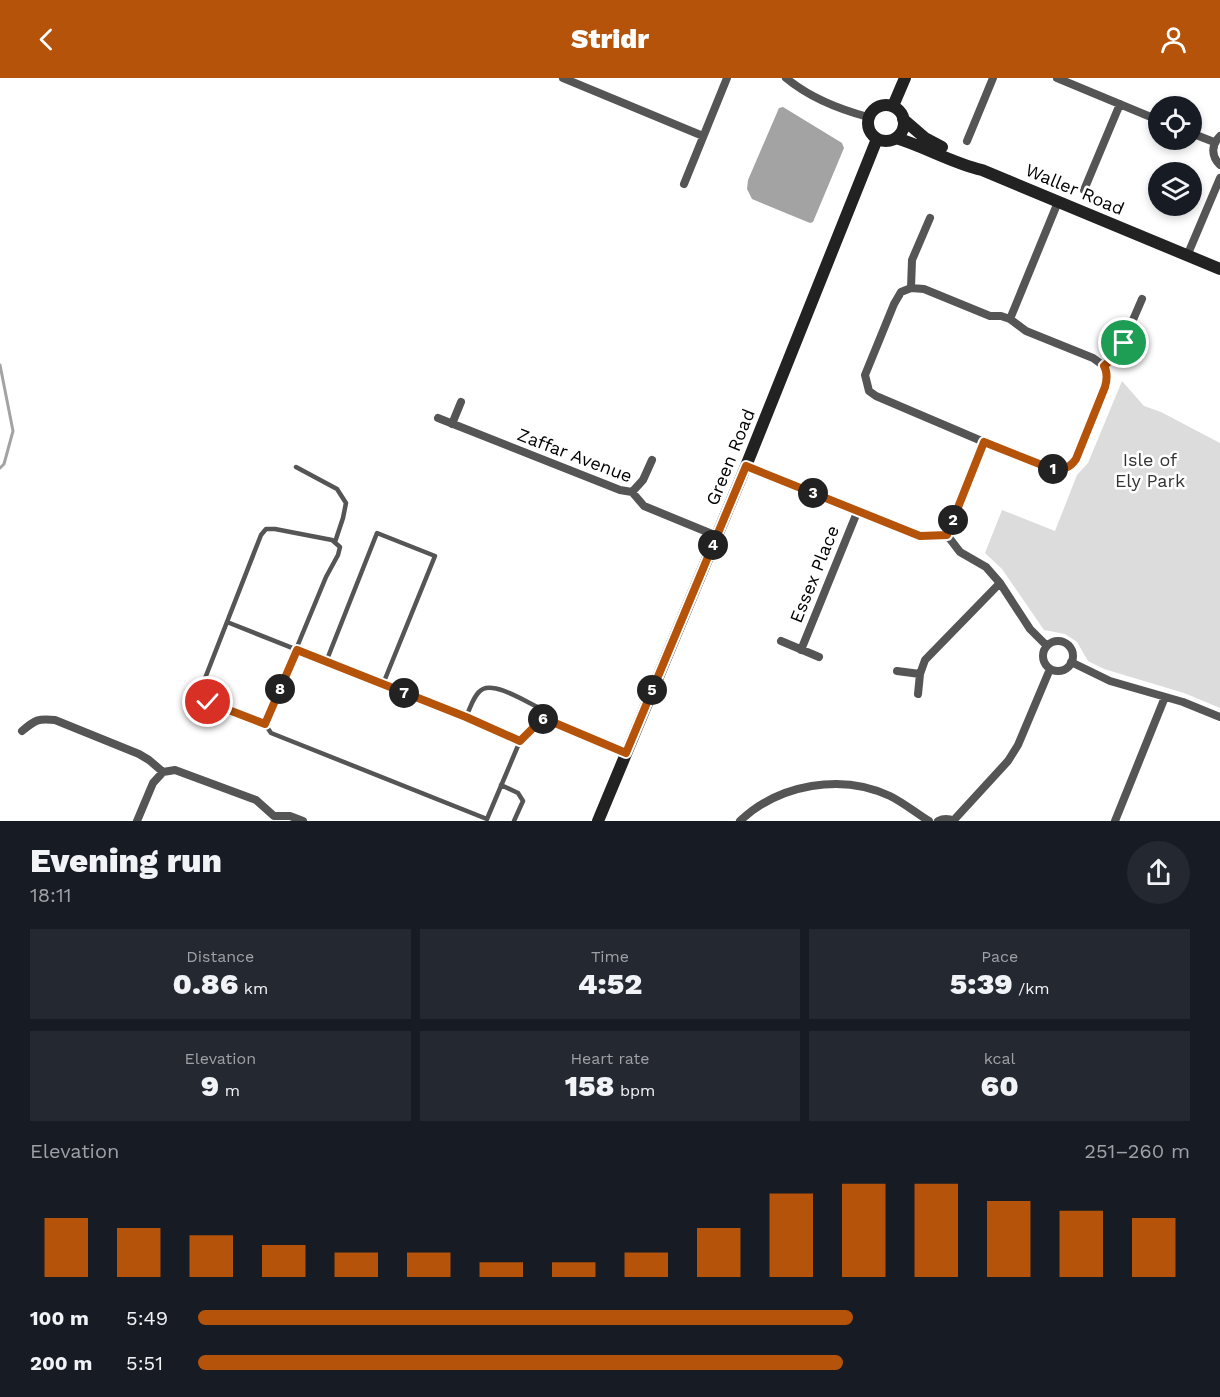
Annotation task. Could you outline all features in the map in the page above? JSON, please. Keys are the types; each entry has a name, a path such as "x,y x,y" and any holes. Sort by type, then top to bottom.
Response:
{"street":[{"path":"563,78 703,136"},
{"path":"684,184 727,78"},
{"path":"786,78 816,99 844,111 868,117"},
{"path":"893,106 905,78"},
{"path":"967,141 993,78"},
{"path":"1057,78 1148,116"},
{"path":"1084,190 1120,104"},
{"path":"878,106 893,106 900,111 903,118 903,129 896,138 886,141 877,139 868,127 868,117 878,106"},
{"name":"Waller Road","path":"903,118 925,138 968,160 982,170"},
{"path":"1202,136 1217,139 1213,154 1220,165"},
{"name":"Waller Road","path":"896,138 927,148 964,166 982,170 1220,269"},
{"name":"Green Road","path":"598,821 746,466 877,139"},
{"path":"1187,256 1220,178"},
{"path":"1010,319 1058,202"},
{"path":"911,288 912,260 930,218"},
{"path":"911,288 924,289 990,315 1010,319 1026,331 1093,358 1106,370 1105,387 1076,459 1072,465 1059,470 984,442 869,391 865,375 901,292 911,288"},
{"path":"1104,366 1120,350 1142,299"},
{"path":"452,424 461,402"},
{"name":"Zaffar Avenue","path":"438,418 620,490 632,492 644,506 717,536"},
{"path":"947,535 984,442"},
{"path":"632,492 643,480 652,460"},
{"path":"746,466 920,536 947,535"},
{"name":"Essex Place","path":"801,650 858,510"},
{"path":"947,535 960,552 986,567 1000,583 1030,629 1047,646"},
{"path":"918,694 920,674 925,660 1000,583"},
{"name":"Essex Place","path":"781,641 819,657"},
{"path":"1054,641 1065,643 1072,651 1068,667 1056,671 1050,669 1043,658 1043,652 1047,646 1054,641"},
{"path":"1071,662 1110,681 1183,702 1220,717"},
{"path":"938,821 948,819 953,821 1008,761 1018,746 1050,669"},
{"path":"897,671 920,674"},
{"path":"1115,821 1166,697"},
{"path":"22,731 34,721 55,720 139,754 163,772"},
{"path":"137,821 153,783 163,772 176,770 256,800 273,819 290,816 303,821"},
{"path":"740,821 759,806 778,796 822,784 869,788 891,797 929,821"}],"lane":[{"path":"296,467 337,489 346,503 335,542"},
{"path":"265,724 340,547 332,540 321,537 266,529 261,535 201,686 208,702 265,724 271,733 487,820 520,741 543,718"},
{"path":"326,662 377,533 435,556 383,684"},
{"path":"227,622 466,717 520,741"},
{"path":"466,717 476,695 482,689 497,688 540,708 543,718"},
{"path":"543,718 626,753"},
{"path":"501,785 518,794 523,801 514,821"}],"green space":[{"name":"Isle of Ely Park","path":"1122,381 1144,406 1161,412 1220,443 1220,708 1184,693 1104,669 1088,661 1077,642 1065,634 1044,630 1002,569 985,553 1002,510 1055,531 1077,475 1088,463"}],"shaded area":[{"path":"783,107 842,143 844,148 813,222 810,223 752,199 747,189 748,180 779,108"}],"waterway":[{"path":"0,365 13,431 4,464 0,468"}],"route":[{"path":"208,702 265,724 297,650 466,717 520,741 543,718 626,753 746,466 920,536 947,535 984,442 1052,469 1059,470 1072,465 1105,387 1107,379 1104,366 1124,343"}]}
